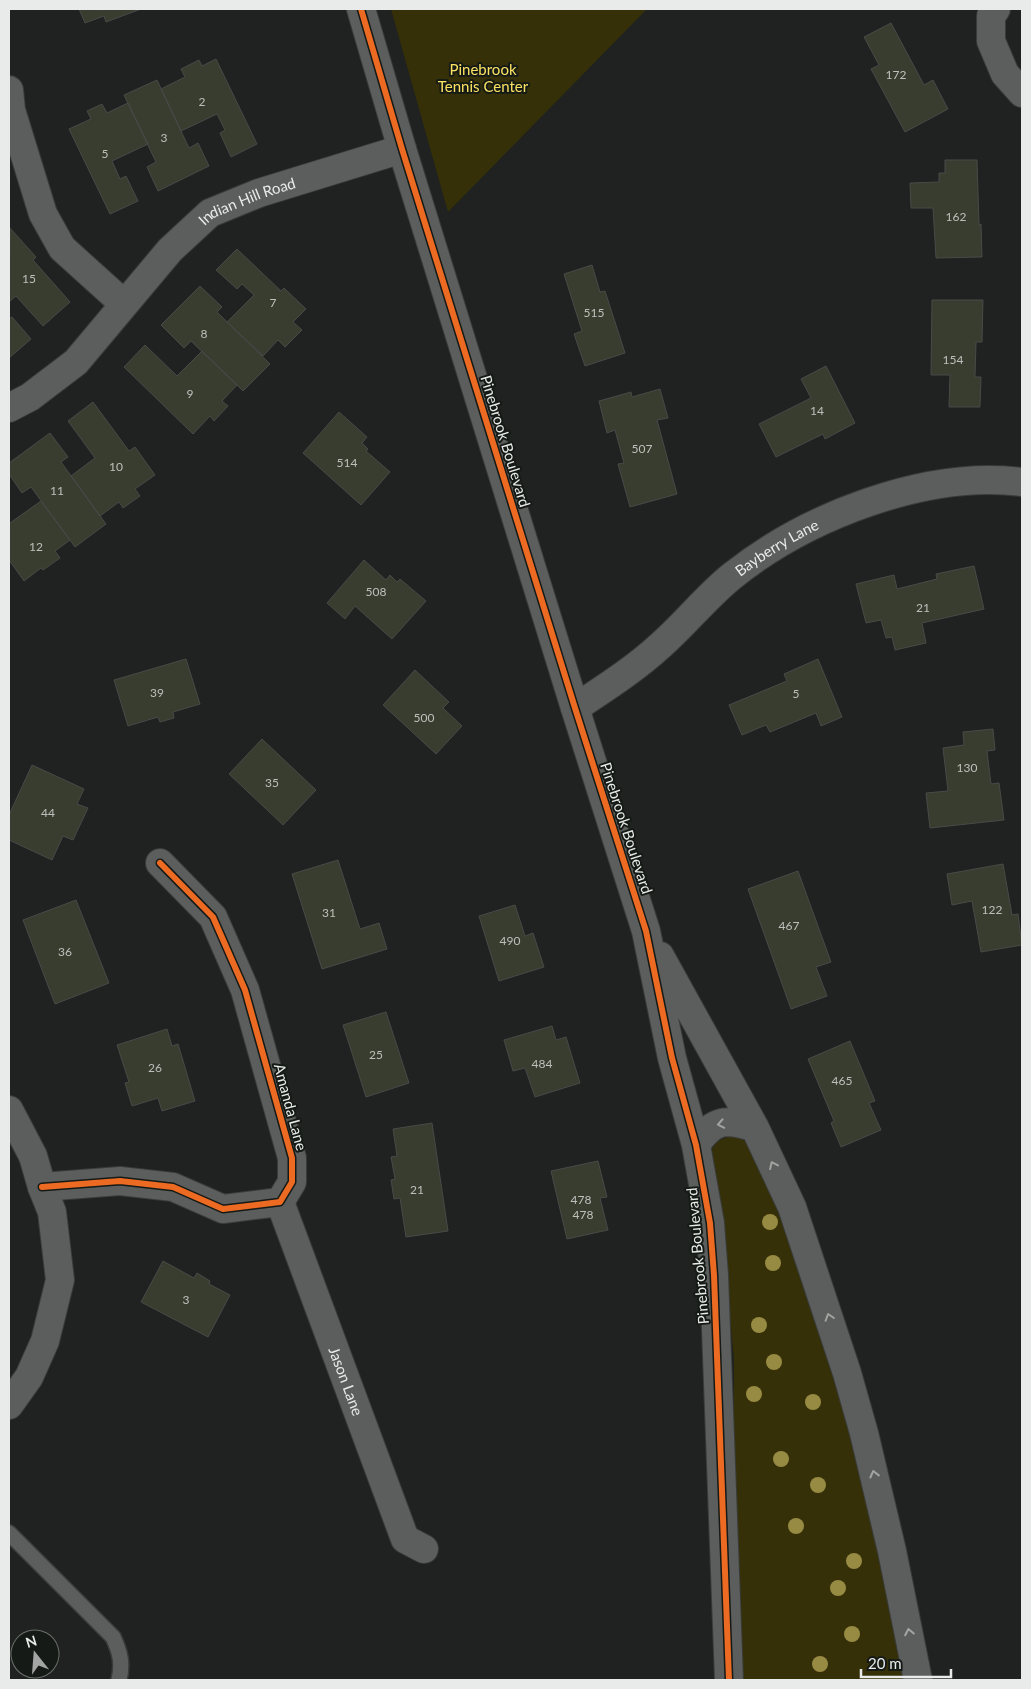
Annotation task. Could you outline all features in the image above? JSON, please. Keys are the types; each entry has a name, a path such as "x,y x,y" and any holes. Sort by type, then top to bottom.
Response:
{"street":[{"name":"Pinebrook Boulevard","path":"361,9 402,149 646,931 672,1058 696,1145 710,1224 714,1275 729,1680"},
{"path":"996,9 991,16 991,42 1005,74 1022,93"},
{"path":"9,90 11,110 43,214 62,248 124,304"},
{"name":"Indian Hill Road","path":"9,408 30,397 76,362 170,250 210,213 259,193 402,149"},
{"name":"Bayberry Lane","path":"575,708 616,680 662,644 732,576 792,536 894,494 965,482 992,480 1022,482"},
{"name":"Amanda Lane","path":"160,863 213,917 245,990 292,1158 292,1182 280,1202"},
{"name":"Pinebrook Boulevard","path":"646,931 755,1128 792,1207 847,1373 864,1433 892,1551 918,1680"},
{"path":"9,1110 33,1156 52,1212 60,1280 45,1341 29,1377 9,1405"},
{"path":"696,1145 704,1133 711,1127 720,1124 742,1124 755,1128"},
{"path":"42,1186 120,1182 173,1187 223,1209 280,1202"},
{"name":"Jason Lane","path":"280,1202 405,1539 424,1549"}],"lane":[{"path":"9,1533 113,1637 120,1653 121,1673 119,1680"}],"green space":[{"name":"Pinebrook Tennis Center","path":"391,9 647,9 448,212"},
{"path":"730,1136 741,1137 760,1158 831,1361 888,1575 907,1680 742,1680 734,1525 734,1359 712,1149 718,1141"}],"building":[{"path":"79,9 141,9 106,22 104,16 85,23"},
{"path":"891,23 924,85 933,80 948,109 905,132 871,69 879,65 864,37"},
{"path":"216,59 257,144 231,157 220,133 225,130 217,114 181,131 161,89 185,77 181,69 199,60 202,66"},
{"path":"157,80 189,148 198,143 209,166 158,191 147,167 156,162 124,95"},
{"path":"128,103 148,144 112,161 120,179 126,176 138,201 110,214 69,129 91,119 87,111 102,104 107,113"},
{"path":"945,160 977,160 982,257 936,258 933,208 911,208 910,183 939,182 939,173 945,173"},
{"path":"10,228 36,257 33,260 70,302 43,326 16,296 9,302"},
{"path":"237,249 281,291 284,288 306,309 293,322 302,330 285,347 278,340 263,356 227,322 254,295 242,284 237,289 216,270"},
{"path":"592,265 600,292 605,291 625,353 585,366 574,334 582,331 564,274"},
{"path":"200,286 222,307 217,312 270,364 243,391 191,341 184,348 161,325"},
{"path":"932,300 983,300 982,342 976,342 975,377 981,377 980,407 949,407 950,375 931,375"},
{"path":"12,317 31,339 9,358 9,319"},
{"path":"145,345 177,376 202,351 237,385 222,401 228,406 214,421 210,416 193,434 124,367"},
{"path":"826,366 855,423 825,439 823,434 776,457 759,424 811,398 801,379"},
{"path":"660,389 668,418 657,420 677,494 630,507 618,464 624,463 615,430 607,433 599,401 631,392 632,397"},
{"path":"93,402 129,451 135,447 155,475 135,489 140,496 123,508 119,502 100,516 71,476 95,458 68,421"},
{"path":"339,412 367,437 362,443 368,449 366,451 390,472 361,505 303,453"},
{"path":"50,433 68,457 61,462 106,524 75,547 31,487 22,493 9,474 9,463"},
{"path":"41,501 70,540 55,551 60,558 43,570 41,568 24,581 9,560 9,520 10,523"},
{"path":"364,560 386,580 390,575 397,582 400,579 426,601 392,639 355,606 345,619 327,603"},
{"path":"974,566 984,609 922,623 926,643 895,650 892,637 886,638 881,620 866,623 856,584 894,575 897,589 937,579 936,574"},
{"path":"186,659 200,704 173,712 174,718 160,722 158,717 128,726 114,680"},
{"path":"818,659 842,717 821,726 816,713 770,732 766,725 742,735 729,705 787,681 784,674"},
{"path":"415,670 449,702 443,708 462,726 436,754 383,705"},
{"path":"993,729 995,750 987,751 991,784 999,783 1004,820 930,828 926,793 948,791 943,748 964,745 963,732"},
{"path":"262,739 316,790 283,825 229,774"},
{"path":"32,765 84,789 77,804 88,808 73,840 63,836 52,860 9,840 9,815"},
{"path":"338,860 360,929 379,923 387,949 322,969 292,874"},
{"path":"1003,864 1012,915 1018,914 1022,945 981,952 972,901 952,905 947,874"},
{"path":"798,871 831,962 816,967 827,996 791,1009 748,889"},
{"path":"76,900 109,983 55,1004 23,920"},
{"path":"515,905 525,936 533,933 544,967 499,981 479,916"},
{"path":"386,1012 409,1083 366,1097 343,1025"},
{"path":"552,1026 556,1040 566,1037 580,1083 535,1097 525,1068 513,1071 504,1040"},
{"path":"167,1029 172,1046 178,1044 195,1101 162,1111 158,1098 132,1106 125,1083 129,1082 117,1045"},
{"path":"850,1041 875,1101 869,1103 881,1130 841,1147 831,1123 834,1121 808,1059"},
{"path":"432,1123 448,1231 406,1237 400,1198 394,1199 391,1180 395,1179 391,1157 397,1156 393,1129"},
{"path":"598,1161 607,1197 600,1198 608,1230 567,1239 551,1171"},
{"path":"163,1261 194,1278 197,1273 210,1281 209,1284 230,1295 208,1337 141,1302"}],"cycle path":[{"path":"361,9 402,149 646,931 672,1058 696,1145 710,1223 714,1275 729,1680"},
{"path":"42,1187 120,1181 173,1187 223,1209 280,1202 292,1182 292,1158 245,990 213,917 160,863"}]}
